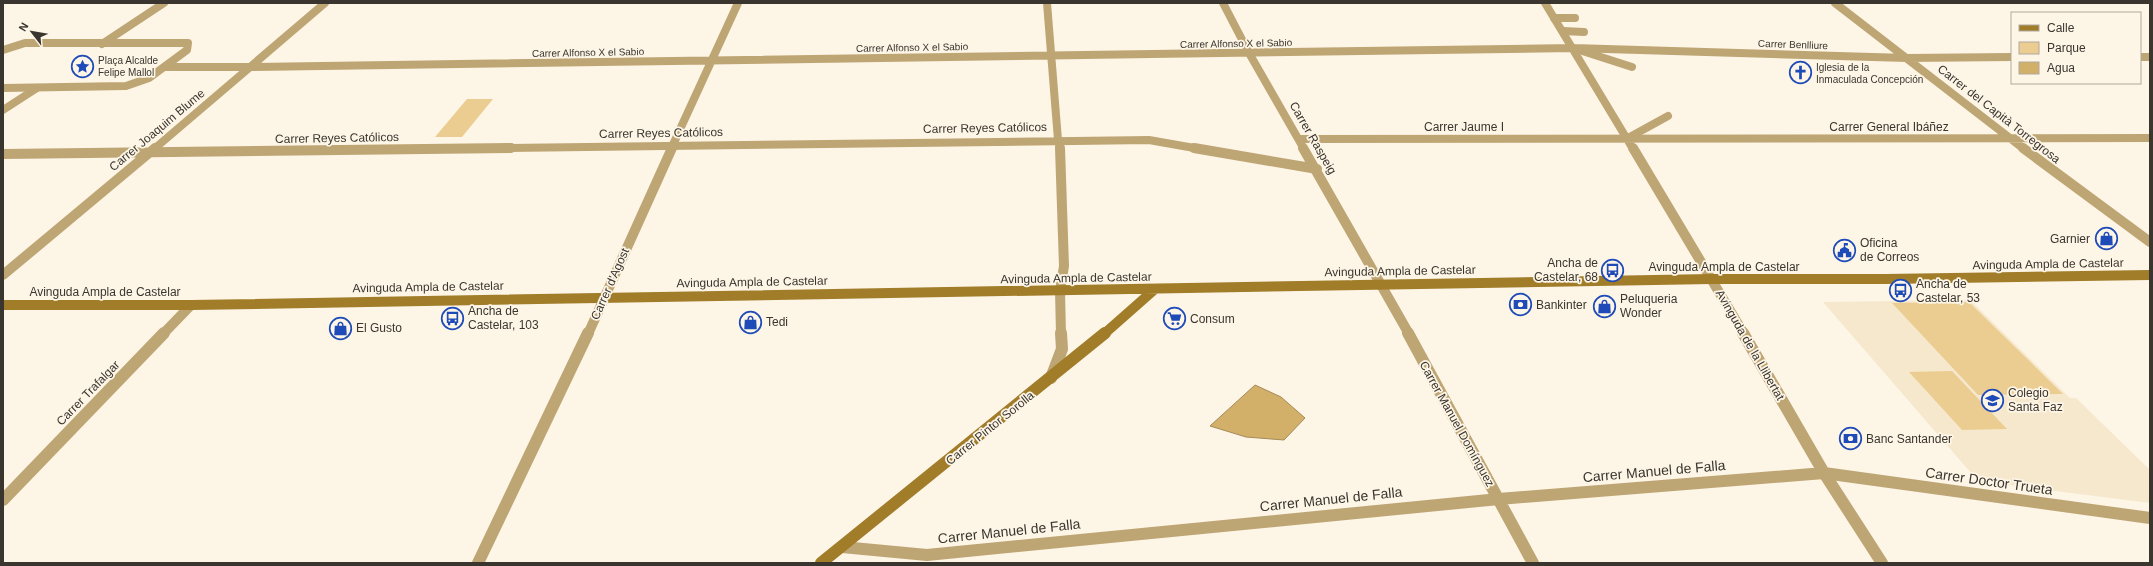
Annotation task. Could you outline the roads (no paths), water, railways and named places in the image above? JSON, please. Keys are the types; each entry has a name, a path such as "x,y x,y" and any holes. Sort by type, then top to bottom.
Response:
{"main road":[{"name":"Avinguda Ampla de Castelar","path":"3,305 191,305 1712,279 1885,279 2150,275"},
{"name":"Carrer Pintor Sorolla","path":"821,563 1051,378 1156,289"}],"street":[{"path":"102,44 164,3"},
{"name":"Carrer Joaquim Blume","path":"3,275 252,67 325,3"},
{"name":"Carrer d'Agost","path":"478,563 595,318 603,297 738,3"},
{"path":"1047,3 1058,140 1061,151 1064,266 1060,291 1062,348 1051,378"},
{"name":"Carrer Raspeig","path":"1223,3 1249,53 1317,169 1382,285"},
{"name":"Avinguda de la Llibertat","path":"1545,3 1712,279 1824,473 1882,563"},
{"name":"Carrer del Capità Torregrosa","path":"1835,3 2011,139 2150,242"},
{"path":"1554,18 1575,18"},
{"path":"1563,31 1584,32"},
{"path":"3,50 25,44 188,44 188,50 166,67 149,78 126,86 3,88"},
{"path":"1573,48 1632,67"},
{"name":"Carrer Alfonso X el Sabio","path":"166,67 1573,48"},
{"name":"Carrer Benlliure","path":"1573,48 1907,58 2011,57"},
{"path":"3,110 37,88"},
{"path":"1628,138 1668,116"},
{"name":"Carrer General Ibáñez","path":"1628,138 2150,138"},
{"name":"Carrer Jaume I","path":"1299,139 1628,138"},
{"name":"Carrer Reyes Católicos","path":"3,154 674,144 1149,140 1317,169"},
{"name":"Carrer Manuel Domínguez","path":"1382,285 1533,563"},
{"name":"Carrer Trafalgar","path":"3,500 191,305"},
{"name":"Carrer Manuel de Falla","path":"842,547 927,559 1499,499 1824,473"},
{"name":"Carrer Doctor Trueta","path":"1824,473 2150,518"}],"water":[{"path":"1255,385 1281,397 1305,418 1284,440 1246,437 1210,426"}],"place":[{"name":"Plaça Alcalde Felipe Mallol","path":"82,66"},
{"name":"Iglesia de la Inmaculada Concepción","path":"1801,73"},
{"name":"Garnier","path":"2106,239"},
{"name":"Oficina de Correos","path":"1845,250"},
{"name":"Ancha de Castelar, 68","path":"1613,270"},
{"name":"Ancha de Castelar, 53","path":"1900,291"},
{"name":"Bankinter","path":"1520,305"},
{"name":"Peluqueria Wonder","path":"1604,306"},
{"name":"Ancha de Castelar, 103","path":"452,318"},
{"name":"Consum","path":"1174,319"},
{"name":"Tedi","path":"751,322"},
{"name":"El Gusto","path":"341,328"},
{"name":"Colegio Santa Faz","path":"1993,400"},
{"name":"Banc Santander","path":"1850,439"}]}
